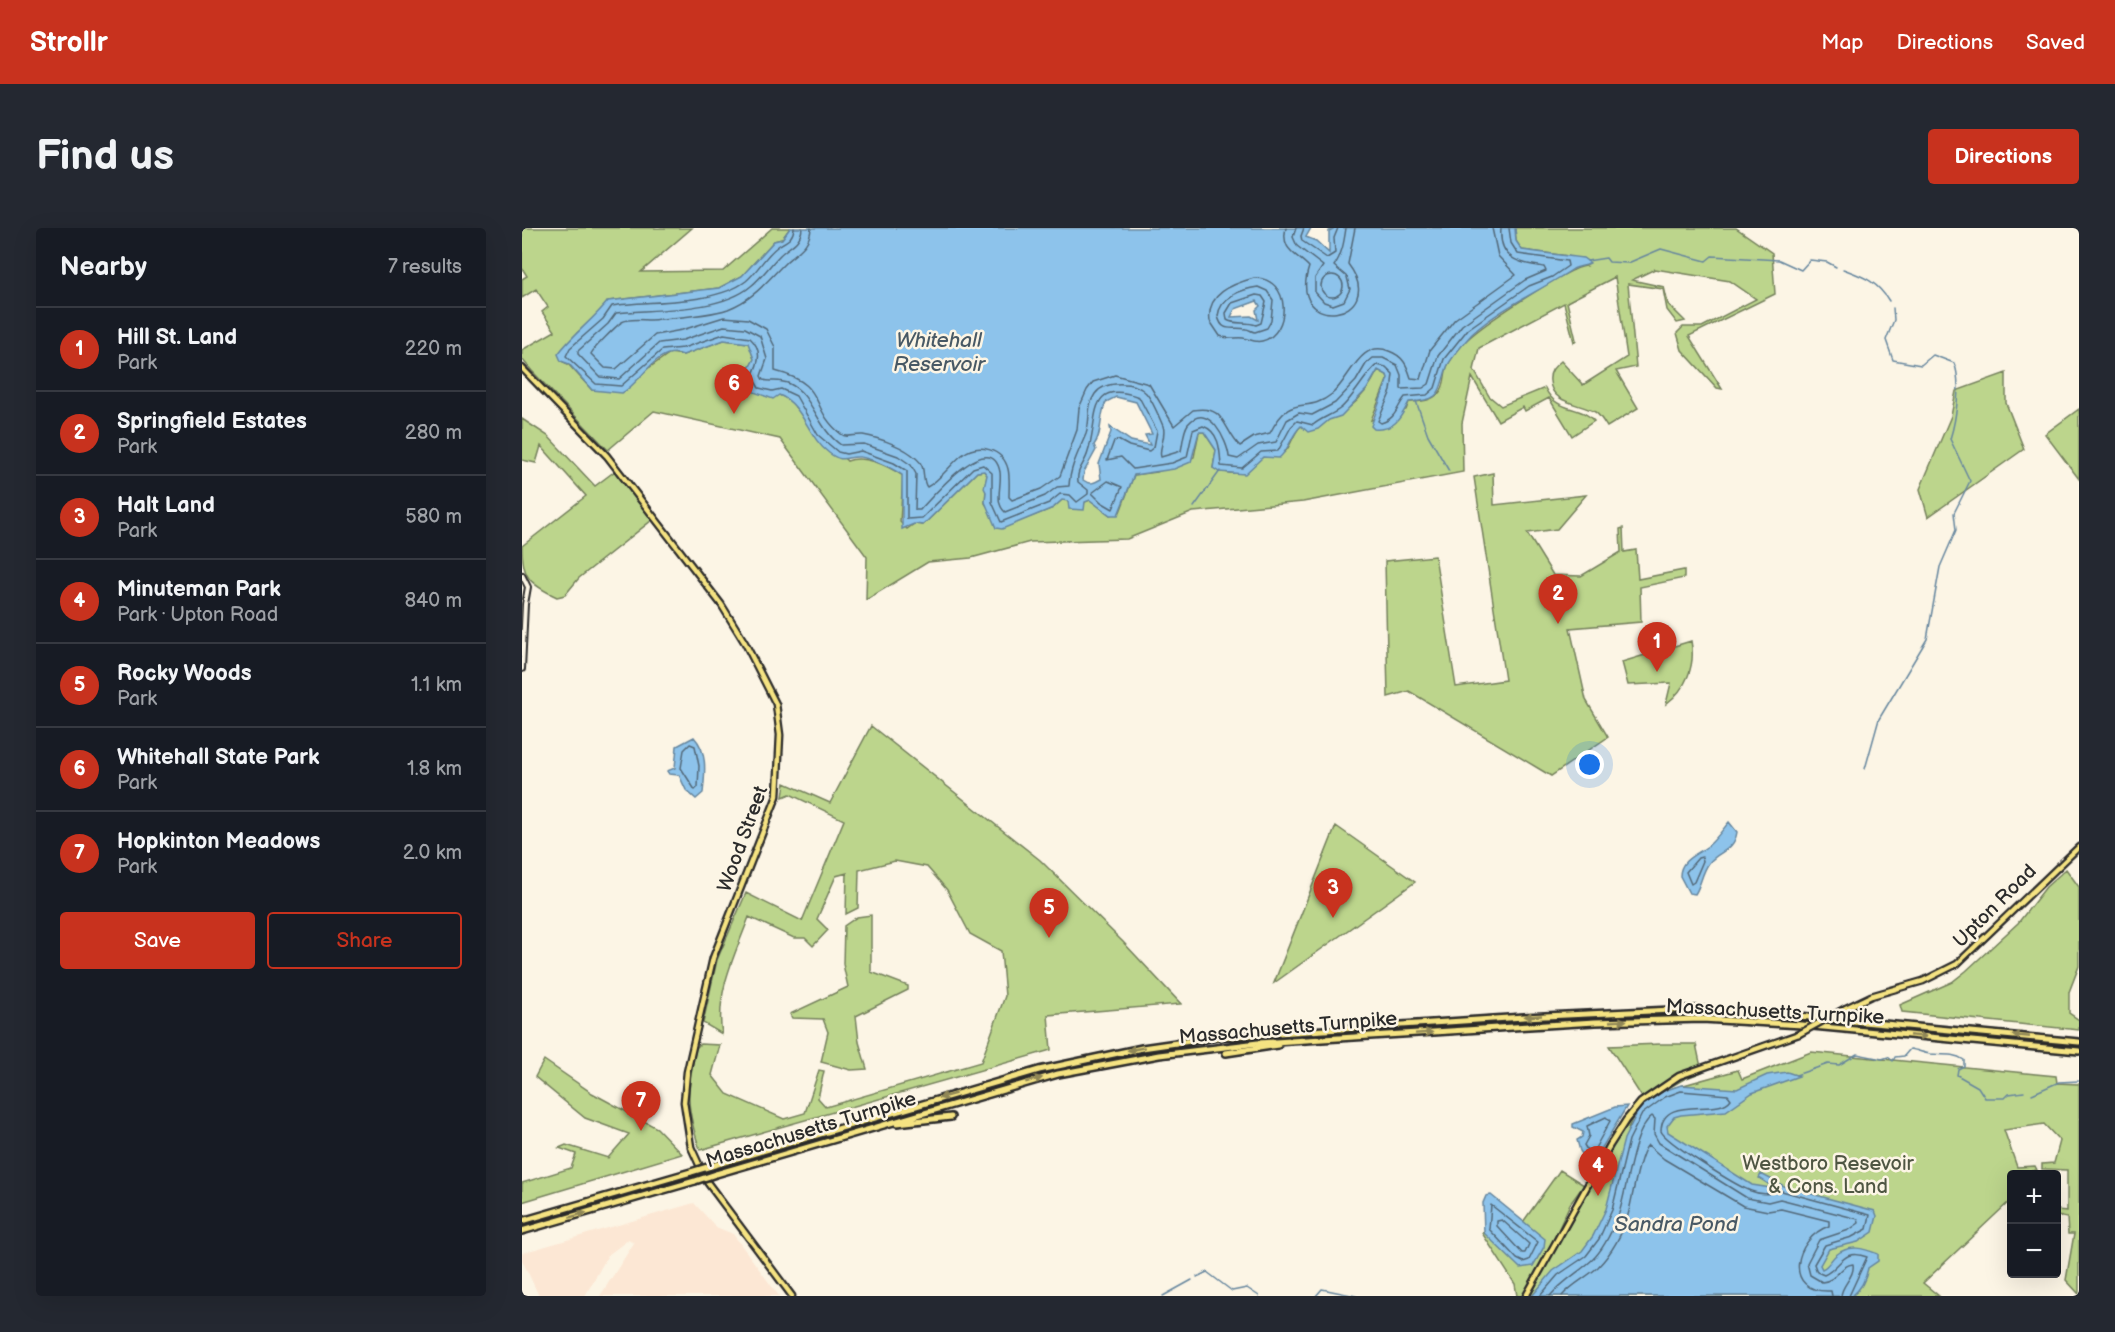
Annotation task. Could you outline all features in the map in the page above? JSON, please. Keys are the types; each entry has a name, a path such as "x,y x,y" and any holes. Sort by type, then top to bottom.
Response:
{"highway":[{"name":"Massachusetts Turnpike","path":"522,1221 1039,1070 1134,1049 1227,1036 1693,1009 1769,1013 2079,1042"},
{"name":"Massachusetts Turnpike","path":"522,1231 887,1123 1073,1071 1183,1051 1305,1040 1595,1022 1702,1019 1802,1025 2078,1051"},
{"path":"1226,1053 1305,1040"},
{"path":"887,1123 951,1117"}],"main road":[{"name":"Wood Street","path":"522,368 607,456 714,595 738,629 776,704 780,735 777,796 712,958 687,1071 685,1110 691,1147 707,1182 792,1296"},
{"name":"Upton Road","path":"1526,1296 1613,1139 1641,1102 1679,1076 1798,1034 1879,993 1930,978 1964,960 2079,847"}],"street":[{"path":"522,576 528,587 522,669"}],"shaded area":[{"path":"694,1203 716,1227 733,1234 779,1296 600,1296 634,1243 628,1240 608,1255 585,1296 539,1296 522,1260 522,1253"}],"green space":[{"path":"522,228 692,228 641,272 723,271 772,228 790,228 782,239 774,241 742,276 719,288 608,301 599,315 577,333 561,361 568,364 592,390 650,367 670,353 683,355 724,340 749,343 754,359 749,369 765,394 779,395 793,401 795,407 847,461 868,460 890,468 903,476 900,522 907,529 914,524 923,525 977,472 984,471 987,475 985,503 1002,528 1053,508 1062,500 1085,502 1090,500 1110,515 1120,512 1134,475 1157,472 1194,457 1199,432 1204,432 1216,450 1213,468 1229,473 1240,472 1263,457 1276,457 1283,454 1301,426 1306,428 1329,420 1349,408 1365,392 1378,370 1388,378 1371,420 1406,410 1409,402 1432,398 1443,387 1450,361 1471,336 1561,276 1586,266 1568,256 1522,250 1516,241 1515,228 1736,228 1772,253 1775,294 1689,336 1722,389 1717,388 1682,350 1677,333 1683,327 1702,327 1756,299 1730,281 1655,269 1632,280 1664,287 1668,304 1685,321 1677,323 1667,310 1663,289 1628,284 1636,367 1616,371 1638,408 1607,427 1595,412 1567,402 1555,394 1550,374 1561,361 1583,385 1627,357 1615,277 1567,302 1576,340 1574,342 1564,303 1479,348 1474,370 1489,396 1501,406 1545,388 1556,402 1582,412 1594,421 1572,436 1549,398 1525,411 1523,407 1498,421 1472,377 1462,423 1463,472 1303,502 1193,512 1127,539 1030,542 971,558 928,562 866,600 867,557 780,439 654,411 608,450 532,371 522,359 522,350 555,331 542,312 548,307 536,289 522,298 522,279 527,276 522,268"},
{"path":"2006,373 2006,403 2024,449 1928,517 1920,489 1951,416 1956,391"},
{"path":"2079,409 2079,479 2045,434"},
{"path":"522,419 548,436 595,486 615,471 652,520 579,578 565,595 557,597 540,588 529,578 522,557 522,546 586,496 541,446 536,463 522,460"},
{"path":"1493,473 1494,505 1586,495 1557,529 1527,533 1553,575 1581,576 1621,552 1620,529 1623,528 1624,552 1636,550 1638,579 1684,570 1684,578 1640,587 1641,622 1570,628 1586,700 1608,737 1551,776 1409,691 1388,697 1385,561 1435,556 1456,687 1505,680 1474,477"},
{"path":"1691,641 1692,659 1688,676 1679,691 1666,704 1671,683 1628,685 1622,662"},
{"path":"871,726 1040,860 1123,942 1181,1004 1048,1015 1051,1050 700,1150 690,1111 689,1089 696,1048 700,1044 720,1045 712,1075 727,1094 784,1119 805,1113 819,1070 824,1071 818,1098 826,1107 981,1062 1005,996 1001,951 970,934 947,890 927,867 895,861 859,870 858,908 846,914 847,873 836,876 817,919 828,930 813,946 805,938 794,938 749,917 732,960 724,989 721,1004 722,1034 703,1023 717,960 746,893 802,921 844,820 790,794 783,797 785,783 830,803"},
{"path":"1336,826 1415,882 1274,983"},
{"path":"2066,869 2079,887 2079,966 2069,992 2069,1013 2079,1020 2079,1030 1902,1012 1900,1005 1952,982 1966,971 2018,923 2046,887"},
{"path":"871,915 871,972 908,986 908,990 856,1016 859,1042 867,1069 851,1070 821,1062 828,1032 823,1019 792,1018 790,1014 848,987 843,964 844,926 857,917"},
{"path":"1696,1044 1702,1072 1684,1079 1645,1102 1609,1046"},
{"name":"Westboro Resevoir & Cons. Land","path":"1811,1052 2056,1076 2057,1083 2079,1084 2079,1294 2066,1280 2074,1234 2068,1234 2067,1218 2061,1217 2061,1210 2067,1211 2067,1170 2042,1169 2042,1164 2054,1163 2060,1141 2044,1124 2004,1130 2017,1167 2035,1166 2037,1170 2007,1170 2007,1204 1923,1283 1939,1296 1517,1296 1515,1284 1482,1233 1523,1222 1560,1170 1584,1185 1570,1204 1529,1294 1616,1141 1635,1114 1628,1128 1673,1088 1738,1070 1742,1079"},
{"path":"544,1060 592,1093 657,1128 682,1154 522,1202 522,1183 571,1168 576,1154 559,1148 566,1145 608,1158 629,1134 585,1118 535,1077"}],"water":[{"name":"Whitehall Reservoir","path":"790,228 1311,228 1306,237 1316,241 1329,253 1329,231 1335,228 1515,228 1516,241 1522,250 1583,258 1590,263 1573,269 1508,307 1484,324 1451,360 1437,394 1428,399 1409,402 1400,418 1387,428 1374,429 1371,426 1388,378 1378,370 1367,389 1341,416 1308,432 1301,426 1279,458 1263,457 1245,474 1219,472 1213,468 1216,450 1204,432 1199,432 1191,462 1174,469 1134,475 1118,515 1110,515 1090,500 1085,502 1084,510 1069,509 1068,501 1062,500 1053,508 1002,529 996,528 985,502 984,488 987,475 984,471 977,472 923,525 914,524 902,529 902,475 865,458 842,459 834,456 822,447 800,413 787,399 779,395 773,399 754,392 745,376 754,359 748,343 724,340 683,355 674,353 665,355 622,393 592,390 569,364 561,361 558,354 608,301 719,288 742,276 774,241 782,239","holes":["1257,301 1260,306 1256,310 1258,320 1251,316 1231,317 1235,309","1116,397 1136,402 1152,434 1145,435 1150,445 1131,441 1110,427 1111,432 1099,464 1101,479 1088,483 1083,480 1084,472 1096,450 1094,445 1099,435 1104,407 1106,402"]},
{"path":"694,737 704,756 703,793 696,799 686,790 679,775 669,774 667,771 675,768 677,746"},
{"path":"1729,822 1737,832 1733,843 1709,863 1695,894 1689,893 1680,876 1683,865 1712,842"},
{"name":"Sandra Pond","path":"1787,1072 1799,1076 1752,1093 1726,1111 1674,1117 1667,1126 1668,1132 1752,1185 1771,1188 1759,1178 1761,1174 1786,1187 1875,1211 1877,1216 1873,1232 1858,1242 1829,1249 1820,1265 1822,1269 1836,1255 1851,1248 1878,1254 1878,1261 1868,1268 1863,1284 1852,1296 1532,1296 1553,1271 1582,1251 1593,1236 1606,1209 1624,1139 1640,1107 1661,1092 1681,1085 1737,1089 1767,1075"},
{"path":"1627,1106 1594,1161 1588,1162 1580,1151 1577,1140 1582,1137 1583,1132 1573,1127 1573,1124 1615,1107"},
{"path":"1491,1195 1545,1239 1544,1247 1533,1266 1520,1268 1484,1233 1483,1203 1486,1196"}],"waterway":[{"path":"1587,261 1606,258 1609,262 1628,263 1661,249 1706,261 1712,256 1779,260 1801,270 1810,260 1827,262 1836,267"},
{"path":"1843,269 1875,284 1889,301"},
{"path":"1865,769 1879,719 1927,639 1940,567 1956,530 1954,513 1970,481 1950,439 1958,390 1954,363 1933,355 1921,365 1893,360 1886,340 1894,320 1893,308"},
{"path":"1416,401 1428,435 1449,471"},
{"path":"1194,507 1220,471"},
{"path":"1796,1075 1828,1064 1839,1065 1857,1054 1882,1059 1888,1057 1893,1061 1895,1057 1904,1056 1910,1049 1930,1054 1952,1055 1964,1060 1964,1066 1958,1069 1957,1075 1978,1087 1985,1098 2005,1098 2009,1094 2024,1092"},
{"path":"2032,1094 2059,1082 2079,1081"},
{"path":"1197,1277 1207,1272 1232,1291 1247,1288 1259,1296"},
{"path":"1163,1296 1192,1280"},
{"path":"1316,1296 1322,1289 1356,1296"}],"place":[{"name":"Whitehall State Park","path":"734,414"},
{"name":"Springfield Estates","path":"1558,624"},
{"name":"Hill St. Land","path":"1657,672"},
{"name":"Halt Land","path":"1333,918"},
{"name":"Rocky Woods","path":"1049,938"},
{"name":"Hopkinton Meadows","path":"641,1131"},
{"name":"Minuteman Park","path":"1598,1196"}]}
